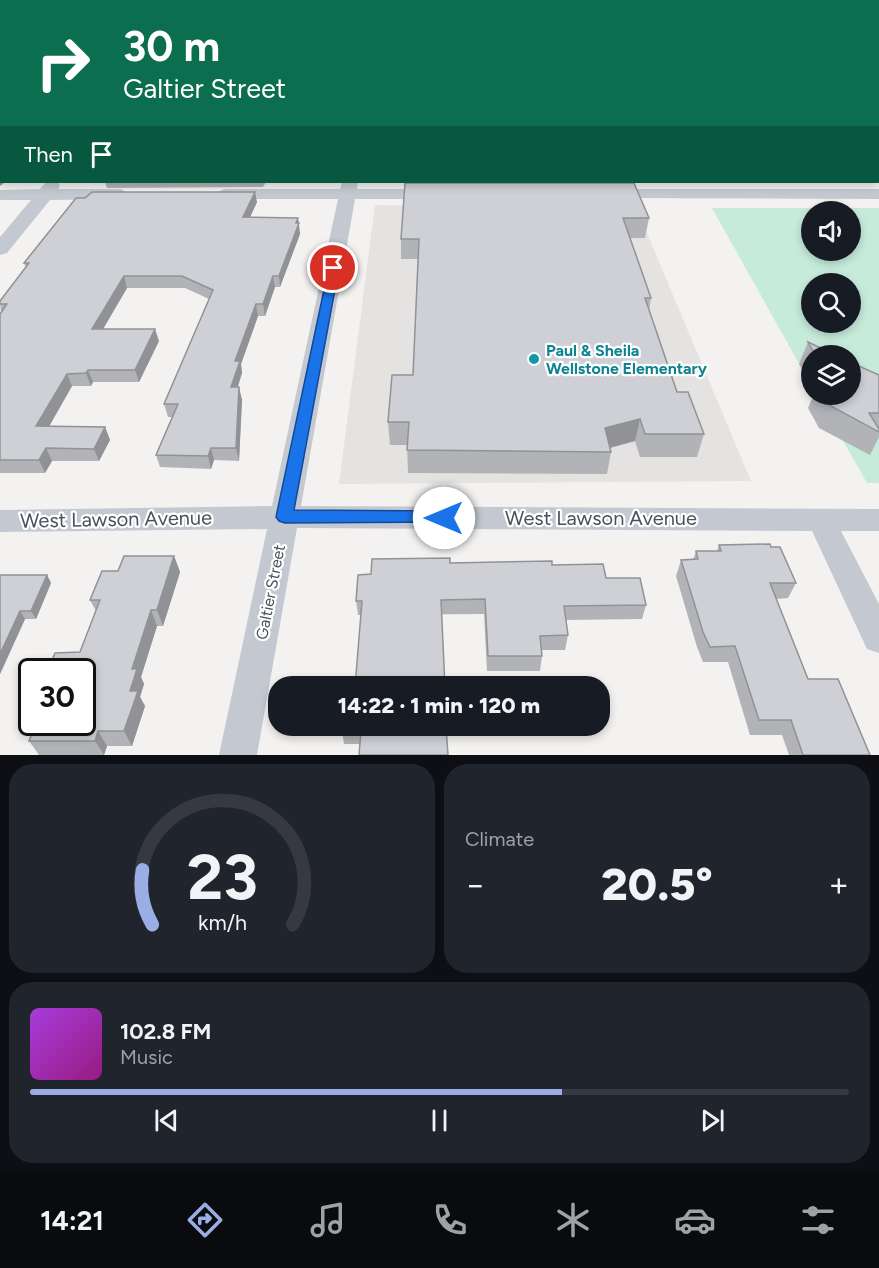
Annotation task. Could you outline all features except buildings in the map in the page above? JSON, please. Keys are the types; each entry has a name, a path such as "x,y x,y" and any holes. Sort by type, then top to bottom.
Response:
{"street":[{"path":"0,195 51,188 136,194"},
{"path":"0,249 51,188"},
{"path":"203,194 349,188 454,194"},
{"name":"Galtier Street","path":"238,755 349,188"},
{"path":"593,194 664,188 879,195"},
{"name":"West Lawson Avenue","path":"0,521 285,517 879,520"},
{"path":"821,520 879,638"}],"shaded area":[{"name":"Paul & Sheila Wellstone Elementary","path":"375,205 636,207 751,481 339,484"}],"green space":[{"path":"712,208 801,208 801,261 861,261 861,208 879,208 879,483 867,483 823,405 861,405 861,345 801,345 801,367"}],"place":[{"name":"Paul & Sheila Wellstone Elementary","path":"534,359"}],"route":[{"path":"333,268 285,517 444,518"}]}
